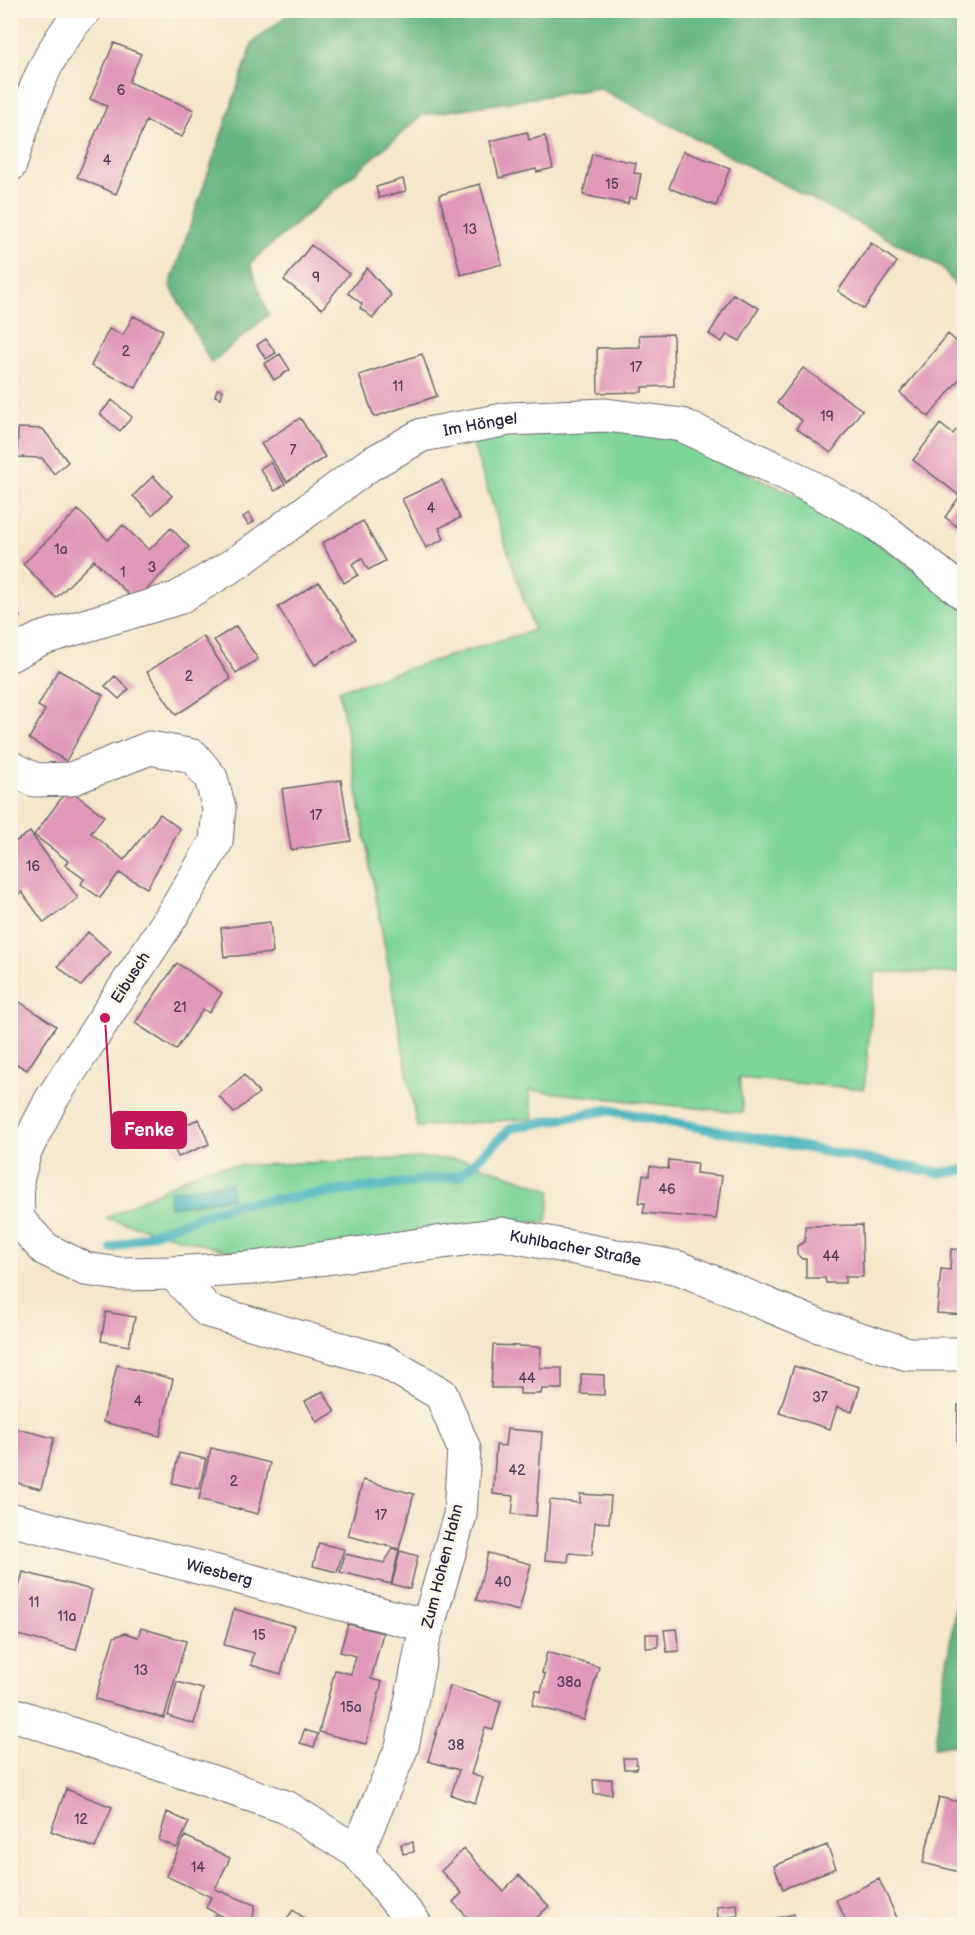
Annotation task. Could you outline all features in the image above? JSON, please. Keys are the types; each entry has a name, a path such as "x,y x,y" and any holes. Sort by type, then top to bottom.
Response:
{"street":[{"path":"10,165 33,91 69,26 85,10"},
{"name":"Im Höngel","path":"10,655 40,639 178,598 238,562 369,465 422,435 509,419 606,415 682,425 789,475 876,523 962,592"},
{"name":"Eibusch","path":"10,767 35,780 71,779 150,748 194,756 211,778 219,808 216,842 173,914 51,1100 25,1151 17,1180 18,1220 31,1237 54,1256 85,1269 120,1274 173,1273"},
{"name":"Kuhlbacher Straße","path":"173,1273 253,1268 501,1234 679,1268 819,1326 908,1354 964,1354"},
{"name":"Zum Hohen Hahn","path":"173,1273 208,1311 384,1361 441,1394 464,1449 460,1515 428,1626 402,1747 357,1852"},
{"name":"Wiesberg","path":"10,1519 428,1626"},
{"path":"10,1713 286,1807 357,1852 415,1924"}],"green space":[{"path":"293,11 964,11 964,298 942,267 599,88 423,115 250,263 268,315 211,363 170,285 253,42"},
{"path":"598,427 668,436 827,510 964,602 964,973 875,972 864,1089 739,1078 743,1113 529,1090 533,1118 417,1127 339,690 534,630 470,436"},
{"path":"423,1158 465,1160 551,1190 547,1222 500,1222 253,1258 106,1218 207,1167"},
{"path":"964,1549 964,1743 934,1748"}],"water":[{"path":"230,1183 232,1198 170,1207 169,1191"}],"building":[{"path":"114,43 141,54 129,82 194,110 182,137 146,121 116,194 77,177 107,106 90,99"},
{"path":"527,132 529,140 545,136 553,168 537,172 536,169 499,178 490,141"},
{"path":"683,151 730,168 716,206 669,188"},
{"path":"592,154 636,163 634,173 641,174 636,199 629,198 628,204 583,195"},
{"path":"403,179 406,191 379,198 376,187"},
{"path":"480,184 502,264 461,275 439,195"},
{"path":"871,243 897,262 864,309 838,291"},
{"path":"311,245 349,274 322,309 284,280"},
{"path":"367,268 391,295 373,318 360,308 362,304 348,293"},
{"path":"733,294 759,308 740,341 727,334 722,342 709,334"},
{"path":"133,316 163,330 136,388 91,366 109,329 123,335"},
{"path":"673,334 674,386 642,387 642,392 598,393 597,348 640,347 639,335"},
{"path":"948,334 964,348 964,373 929,417 900,393"},
{"path":"266,339 276,353 266,359 257,345"},
{"path":"280,354 290,370 274,380 264,364"},
{"path":"422,354 437,396 374,417 359,375"},
{"path":"803,368 862,410 831,453 796,428 802,421 777,403"},
{"path":"217,389 223,390 221,398 215,396"},
{"path":"112,400 132,417 120,431 100,414"},
{"path":"300,418 325,457 287,482 261,444"},
{"path":"940,424 953,434 956,430 964,436 964,532 945,517 960,496 913,460"},
{"path":"18,428 43,429 68,462 54,474 42,458 17,457"},
{"path":"270,462 285,484 275,491 260,469"},
{"path":"153,476 172,496 152,515 133,496"},
{"path":"442,480 460,518 439,528 444,539 426,548 402,499"},
{"path":"78,510 108,540 123,525 149,550 171,528 189,547 135,601 94,560 56,598 23,564"},
{"path":"249,513 254,522 248,525 243,517"},
{"path":"363,521 385,561 368,570 362,558 352,564 358,575 344,583 322,543"},
{"path":"319,582 356,639 315,665 278,607"},
{"path":"10,599 20,617 10,622"},
{"path":"236,626 258,659 236,673 214,640"},
{"path":"203,636 231,679 176,715 147,672"},
{"path":"58,670 103,695 66,761 29,739 45,710 38,706"},
{"path":"115,676 129,689 119,699 105,686"},
{"path":"341,780 351,841 291,850 282,789"},
{"path":"68,789 104,816 91,833 124,860 160,814 180,829 147,888 119,873 100,898 81,884 84,879 65,865 68,861 34,835"},
{"path":"30,832 78,898 44,923 22,892 16,896 10,887 10,845"},
{"path":"270,922 273,953 224,957 221,928"},
{"path":"88,932 111,952 81,986 58,966"},
{"path":"177,963 222,993 209,1013 203,1009 176,1050 135,1023"},
{"path":"20,1002 56,1026 27,1070 10,1060 10,1017"},
{"path":"244,1075 259,1093 234,1113 219,1096"},
{"path":"199,1119 209,1144 178,1157 167,1132"},
{"path":"669,1160 697,1163 696,1173 722,1176 716,1219 643,1213 645,1203 639,1203 643,1175 649,1176 650,1166 668,1169"},
{"path":"862,1225 863,1277 845,1277 845,1283 826,1283 825,1278 806,1278 806,1259 802,1259 797,1254 797,1246 805,1241 805,1226"},
{"path":"951,1249 964,1250 964,1315 937,1313 941,1269 950,1270"},
{"path":"106,1312 135,1317 129,1346 101,1341"},
{"path":"493,1345 541,1347 540,1368 562,1368 562,1389 542,1389 541,1394 520,1394 520,1388 491,1388"},
{"path":"117,1365 173,1379 160,1436 103,1422"},
{"path":"794,1366 860,1387 852,1412 837,1407 830,1429 779,1413"},
{"path":"581,1374 604,1375 604,1395 581,1394"},
{"path":"323,1391 335,1412 317,1422 305,1401"},
{"path":"958,1405 964,1405 964,1445 957,1445"},
{"path":"10,1427 54,1438 41,1489 10,1481"},
{"path":"507,1429 542,1432 536,1516 512,1514 514,1496 493,1494 496,1445 505,1446"},
{"path":"211,1448 270,1463 258,1514 199,1499"},
{"path":"179,1453 206,1459 199,1489 172,1483"},
{"path":"363,1480 414,1494 399,1549 348,1536"},
{"path":"580,1494 611,1496 609,1523 595,1522 592,1555 569,1553 568,1562 545,1560 550,1500 580,1503"},
{"path":"319,1543 344,1549 337,1572 313,1566"},
{"path":"393,1549 399,1550 391,1584 340,1572 345,1554 384,1563"},
{"path":"400,1551 418,1556 410,1589 392,1584"},
{"path":"488,1553 531,1564 519,1611 476,1600"},
{"path":"23,1572 92,1590 76,1650 10,1633 10,1622"},
{"path":"234,1609 294,1626 281,1674 251,1665 254,1653 224,1645"},
{"path":"348,1624 383,1633 371,1679 382,1682 366,1744 319,1732 335,1670 351,1674 356,1656 340,1652"},
{"path":"141,1628 186,1641 164,1718 95,1699 114,1637 125,1633 138,1637"},
{"path":"676,1629 679,1651 667,1652 664,1630"},
{"path":"646,1634 658,1634 658,1647 646,1648"},
{"path":"547,1652 599,1667 584,1720 532,1705 536,1690 541,1692 545,1674 542,1673"},
{"path":"177,1682 203,1689 194,1724 168,1716"},
{"path":"450,1686 501,1701 493,1730 485,1728 471,1774 483,1778 475,1803 451,1795 459,1770 428,1761"},
{"path":"304,1730 318,1734 314,1747 300,1743"},
{"path":"623,1758 636,1758 637,1769 624,1769"},
{"path":"612,1779 612,1794 594,1794 593,1780"},
{"path":"66,1789 112,1807 95,1848 51,1831"},
{"path":"939,1797 964,1803 964,1873 923,1863"},
{"path":"167,1812 189,1822 177,1848 159,1840"},
{"path":"185,1836 230,1858 215,1889 255,1905 252,1924 237,1924 206,1908 211,1897 166,1876"},
{"path":"413,1842 414,1852 403,1854 401,1844"},
{"path":"827,1845 836,1868 783,1889 774,1866"},
{"path":"464,1849 503,1891 519,1875 549,1906 530,1924 474,1924 453,1902 462,1893 441,1871"},
{"path":"879,1879 897,1918 884,1924 848,1924 836,1900"},
{"path":"737,1904 738,1916 718,1918 717,1906"},
{"path":"293,1910 313,1924 283,1924"},
{"path":"794,1914 796,1924 755,1924"},
{"path":"215,1916 233,1924 210,1924"}],"waterway":[{"path":"112,1248 232,1205 459,1176 512,1128 607,1110 939,1173 964,1170"}],"place":[{"name":"Fenke","path":"105,1018"}]}
